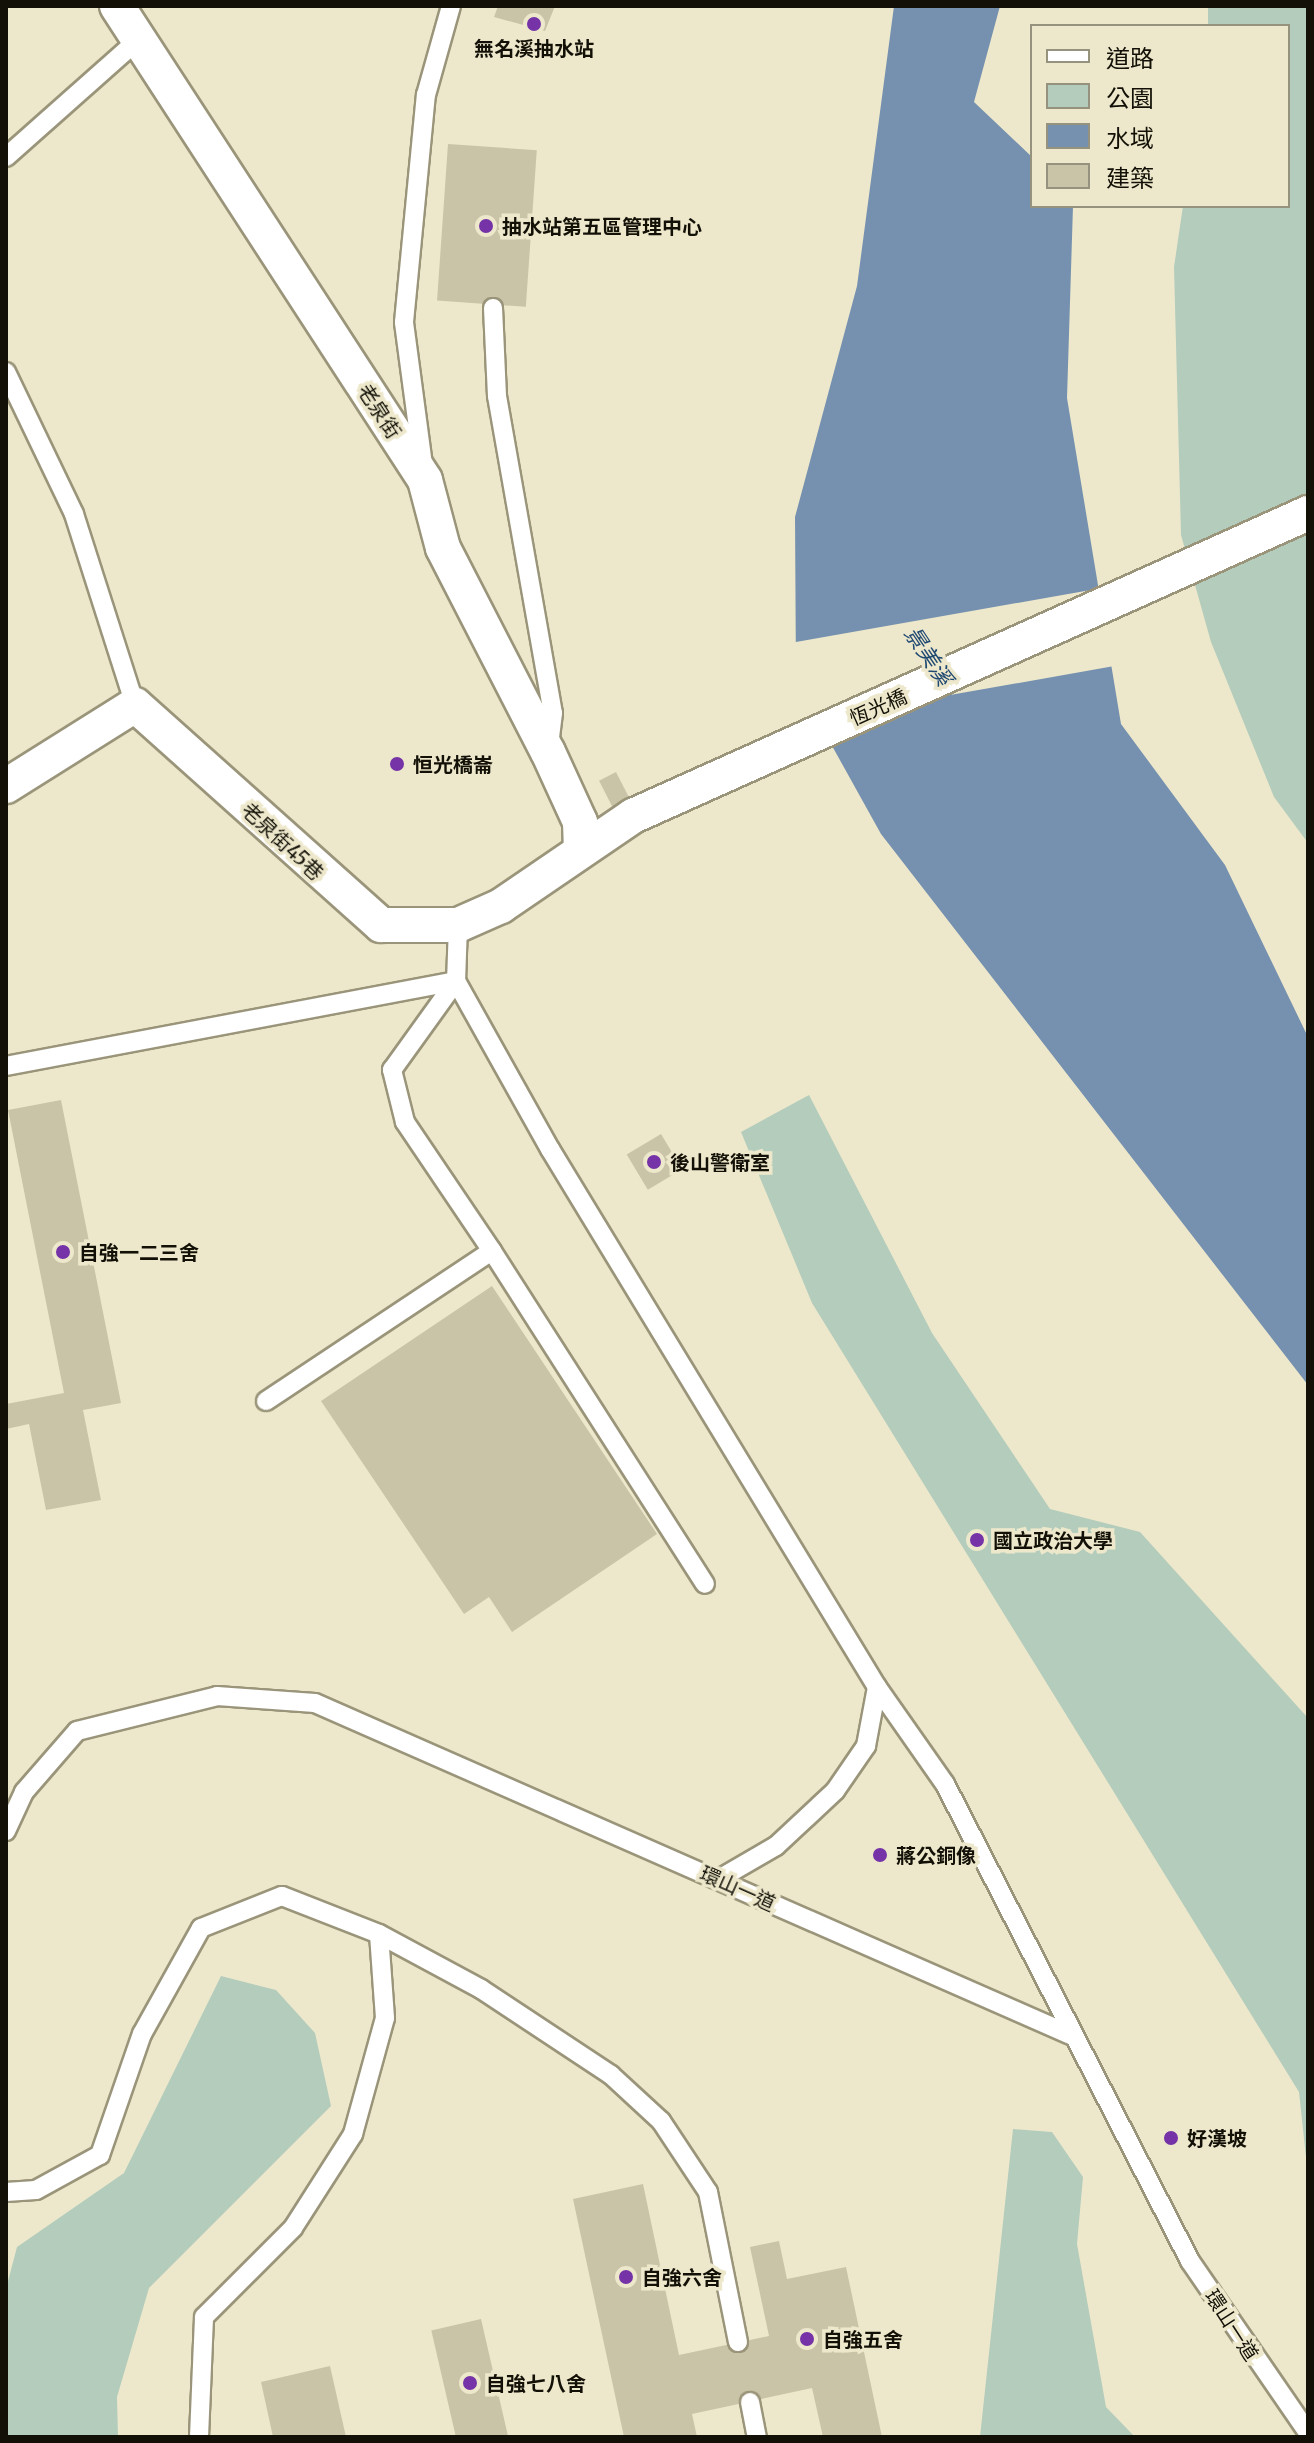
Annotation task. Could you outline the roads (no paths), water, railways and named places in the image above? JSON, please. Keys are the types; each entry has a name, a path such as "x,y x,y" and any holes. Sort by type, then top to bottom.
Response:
{"street":[{"name":"老泉街","path":"117,6 425,480 443,548 548,752 580,822 581,846"},
{"name":"恆光橋","path":"581,846 1308,513"},
{"path":"6,786 135,705"},
{"name":"老泉街45巷","path":"135,705 381,925 458,925 501,906 581,846"}],"lane":[{"path":"425,480 404,322 426,95 451,6"},
{"path":"6,157 138,40"},
{"path":"493,308 497,396 553,713 548,752"},
{"path":"6,372 74,514 135,705"},
{"path":"458,925 456,981 877,1687 945,1784 1073,2036"},
{"path":"6,1066 456,981"},
{"path":"456,981 392,1070 405,1122 492,1251 705,1584"},
{"path":"266,1401 492,1251"},
{"path":"719,1879 776,1846 835,1791 866,1746 877,1687"},
{"name":"環山一道","path":"6,1831 24,1792 77,1731 217,1696 315,1703 1073,2036 1190,2261 1308,2433"},
{"path":"6,2192 36,2190 100,2155 142,2034 201,1928 282,1896 379,1934 481,1989 611,2075 661,2121 708,2192 738,2342"},
{"path":"199,2437 204,2317 293,2228 353,2134 385,2018 379,1934"},
{"path":"750,2402 757,2437"}],"water":[{"name":"景美溪","path":"894,6 1000,6 974,102 1030,155 1030,208 1073,208 1067,398 1121,724 1225,865 1308,1037 1308,1385 881,834 796,681 795,517 857,286"}],"place":[{"name":"無名溪抽水站","path":"534,24"},
{"name":"抽水站第五區管理中心","path":"486,226"},
{"name":"恒光橋崙","path":"397,764"},
{"name":"後山警衛室","path":"654,1162"},
{"name":"自強一二三舍","path":"63,1252"},
{"name":"國立政治大學","path":"977,1540"},
{"name":"蔣公銅像","path":"880,1855"},
{"name":"好漢坡","path":"1171,2138"},
{"name":"自強六舍","path":"626,2277"},
{"name":"自強五舍","path":"807,2339"},
{"name":"自強七八舍","path":"470,2383"}]}
